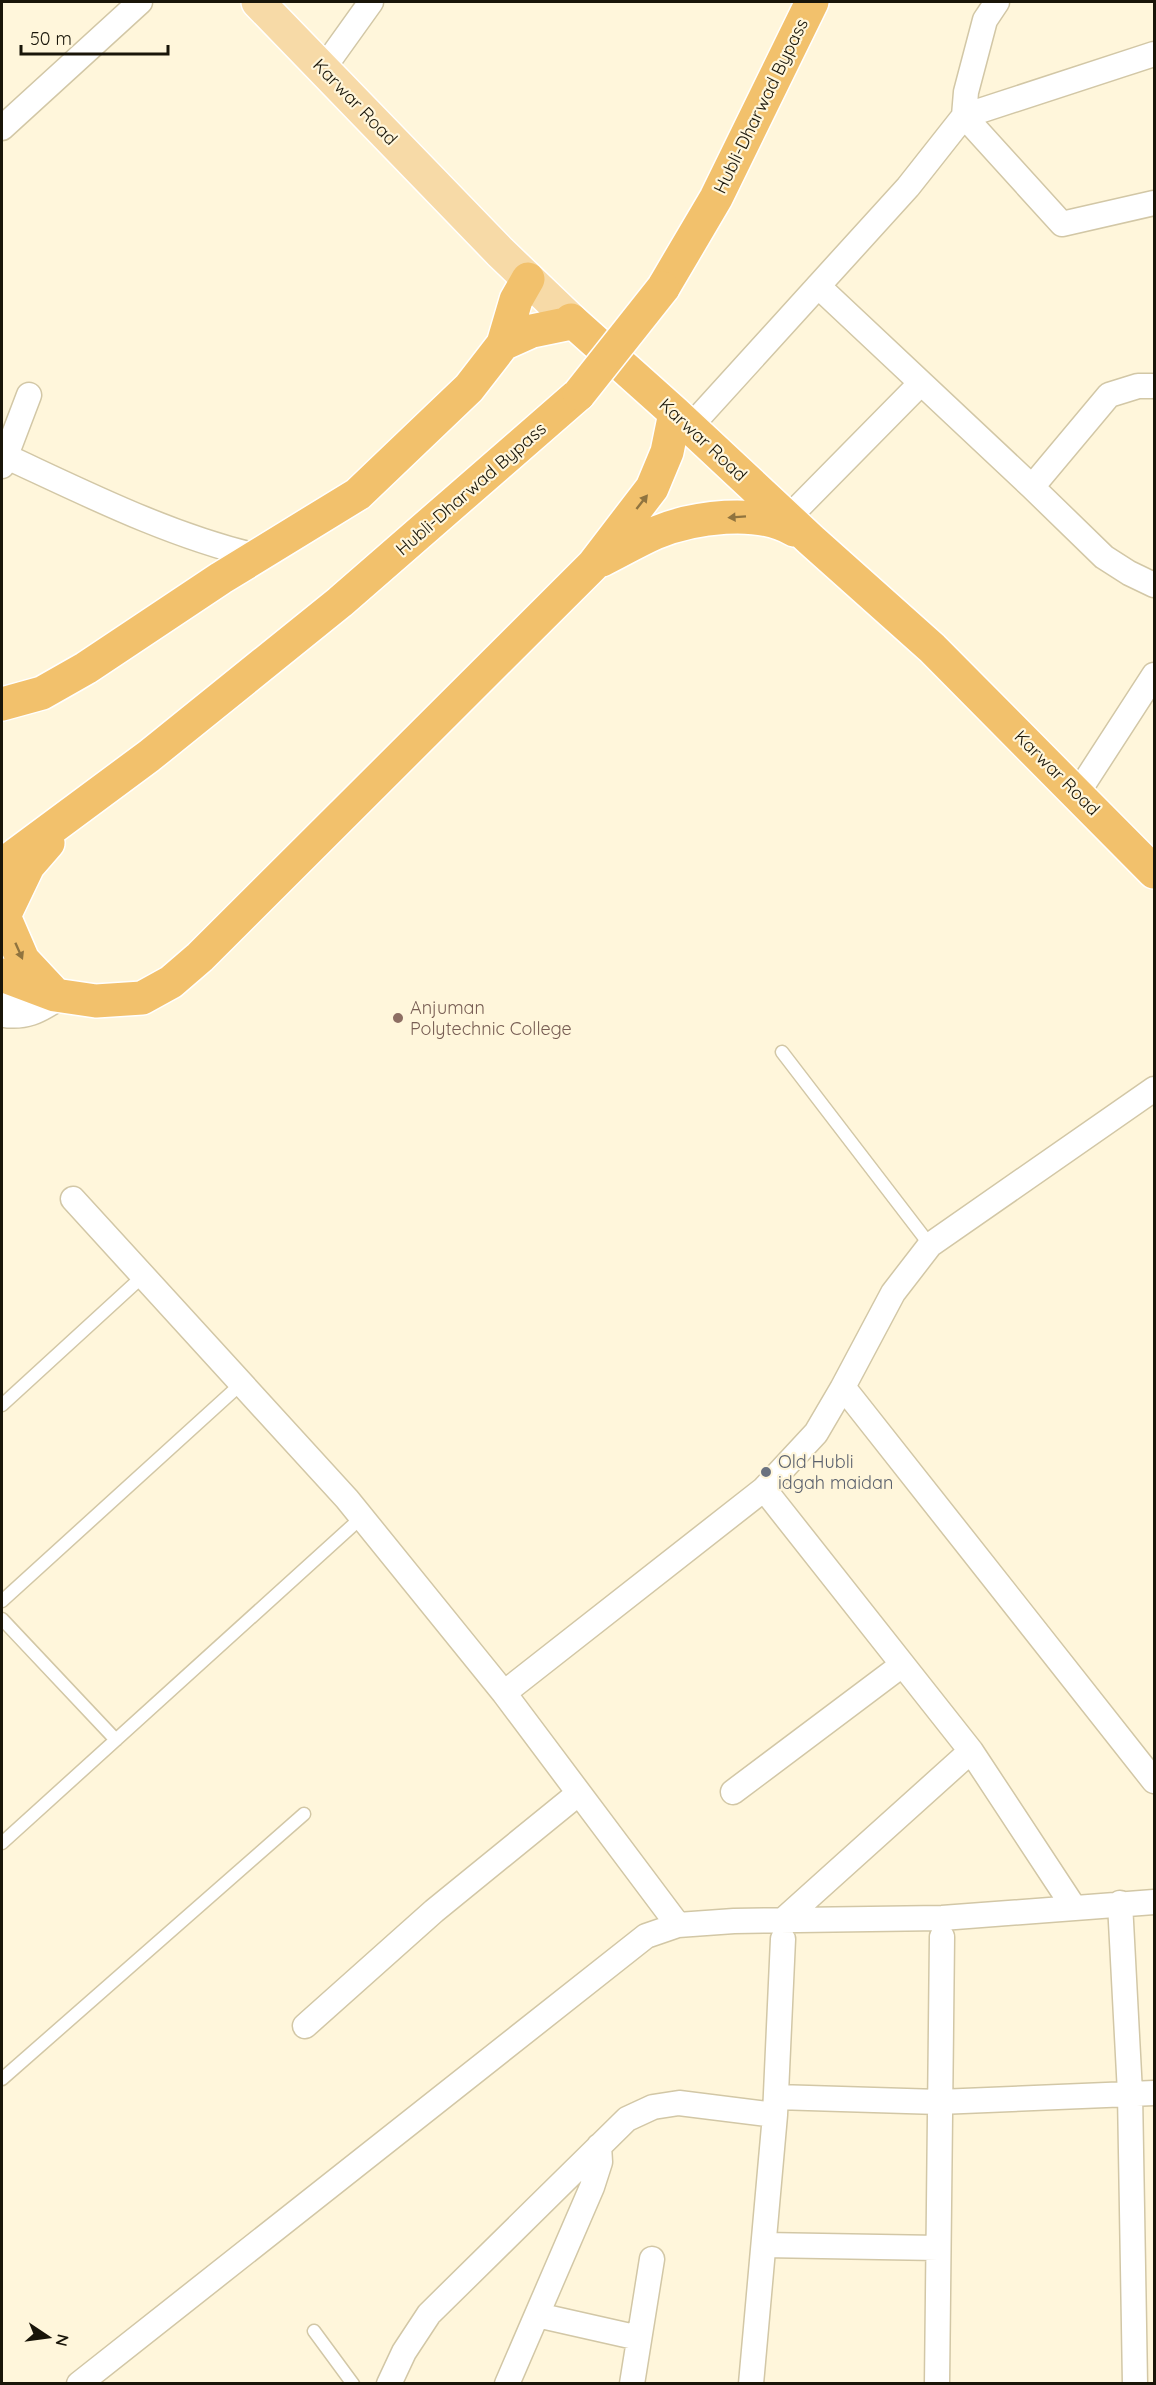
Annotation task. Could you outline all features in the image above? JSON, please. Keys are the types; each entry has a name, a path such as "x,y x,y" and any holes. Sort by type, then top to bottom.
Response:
{"highway":[{"name":"Hubli-Dharwad Bypass","path":"2,865 149,756 362,584 579,394 663,288 716,198 812,2"},
{"path":"2,704 42,693 86,668 256,556 358,494 469,388 503,344 514,307 528,279"},
{"path":"503,344 532,331 566,324 571,320"},
{"name":"Karwar Road","path":"571,320 933,648 1155,872"},
{"path":"2,975 55,995 96,1001 142,998 171,982 208,949 593,565 652,488 682,420"},
{"path":"593,565 657,532 700,521 744,515 799,529"},
{"path":"2,852 73,812"},
{"path":"55,995 23,960 4,916 28,866 73,812"}],"main road":[{"name":"Karwar Road","path":"258,2 500,252 571,320"}],"street":[{"path":"2,128 141,2"},
{"path":"323,69 371,2"},
{"path":"682,420 818,286 908,187 964,116 966,92 985,20 997,2"},
{"path":"964,116 1155,54"},
{"path":"964,116 1062,224 1155,202"},
{"path":"818,286 1104,557 1129,573 1155,585"},
{"path":"1032,487 1108,395 1138,386 1153,378"},
{"path":"799,529 921,383"},
{"path":"29,395 3,461 138,518 221,548 256,556"},
{"path":"1077,794 1155,675"},
{"path":"2,1010 14,1012 36,1009 55,995"},
{"path":"504,1693 764,1489 816,1433 843,1388 893,1293 930,1245 1155,1089"},
{"path":"72,1199 362,1516 504,1693 678,1925"},
{"path":"843,1388 1155,1781"},
{"path":"764,1489 971,1750 1074,1906"},
{"path":"733,1792 902,1665"},
{"path":"751,2384 775,2106 782,1930 971,1750"},
{"path":"305,2026 435,1911 579,1792"},
{"path":"79,2384 646,1936 678,1925 734,1921 782,1930 1074,1906 1155,1902"},
{"path":"1120,1903 1130,2093 1135,2384"},
{"path":"936,2384 942,1937"},
{"path":"390,2384 404,2352 429,2314 627,2119 653,2107 679,2103 775,2106 939,2102 1155,2092"},
{"path":"507,2384 592,2187 600,2162 599,2146"},
{"path":"764,2245 938,2247"},
{"path":"632,2384 652,2259"},
{"path":"537,2315 639,2338"}],"lane":[{"path":"782,1053 930,1245"},
{"path":"2,1405 143,1276"},
{"path":"2,1601 242,1383"},
{"path":"2,1843 362,1516"},
{"path":"2,1618 116,1740"},
{"path":"2,2079 304,1814"},
{"path":"314,2331 353,2384"}],"place":[{"name":"Anjuman Polytechnic College","path":"398,1018"},
{"name":"Old Hubli idgah maidan","path":"766,1472"}]}
